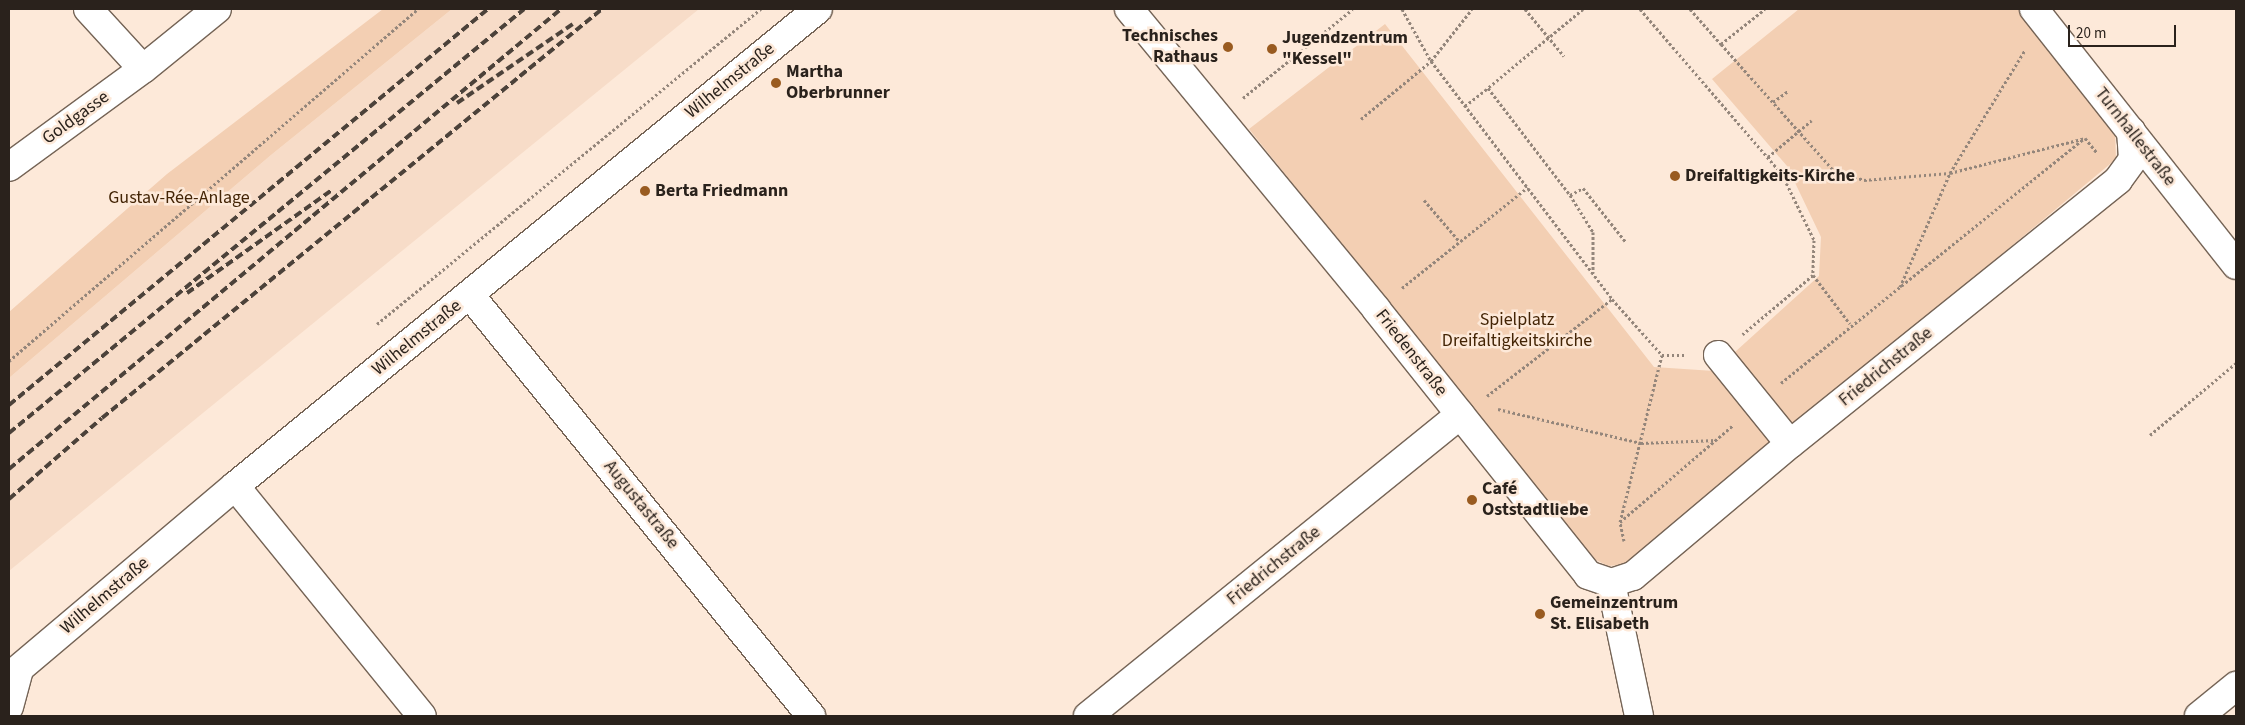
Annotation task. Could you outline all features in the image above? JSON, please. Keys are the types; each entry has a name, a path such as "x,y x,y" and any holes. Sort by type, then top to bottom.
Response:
{"street":[{"path":"88,9 143,69"},
{"name":"Goldgasse","path":"9,166 143,69 216,9"},
{"name":"Wilhelmstraße","path":"9,707 14,673 235,486 818,9"},
{"name":"Friedenstraße","path":"1129,9 1376,309 1468,410 1588,575 1622,579"},
{"name":"Turnhallestraße","path":"2042,18 2236,265"},
{"name":"Friedrichstraße","path":"1622,579 2118,180 2133,159 2131,131"},
{"name":"Augustastraße","path":"470,294 811,716"},
{"path":"1718,355 1790,444"},
{"name":"Friedrichstraße","path":"1088,716 1468,410"},
{"path":"235,486 422,716"},
{"path":"1622,579 1639,716"},
{"path":"2199,716 2236,686"}],"path":[{"path":"9,361 418,9"},
{"path":"1217,118 1353,9"},
{"path":"1402,9 1431,62 1612,299 1662,355 1718,355 1813,274"},
{"path":"1360,119 1431,62 1472,9"},
{"path":"1525,9 1564,56"},
{"path":"1465,106 1583,9"},
{"path":"1640,9 1782,174 1814,240 1813,274 1850,324"},
{"path":"1690,9 1834,172 1864,180 1950,173 2085,138"},
{"path":"1721,44 1765,9"},
{"path":"1899,288 1950,173 2042,18"},
{"path":"1488,88 1570,195 1593,232 1593,273"},
{"path":"1773,102 1788,91"},
{"path":"1768,157 1812,120"},
{"path":"2085,138 2118,180"},
{"path":"1758,403 1850,324 1899,288 2085,138"},
{"path":"1376,309 1528,187"},
{"path":"1570,195 1583,188 1625,240"},
{"path":"1424,200 1460,242"},
{"path":"1468,410 1612,299"},
{"path":"1622,579 1620,522 1662,355"},
{"path":"2150,435 2236,363"},
{"path":"1468,410 1641,443 1716,440 1620,522"}],"shaded area":[{"path":"452,9 699,9 9,571 9,378 271,155"}],"green space":[{"name":"Gustav-Rée-Anlage","path":"383,9 452,9 271,155 9,378 9,312 167,174"},
{"name":"Spielplatz Dreifaltigkeitskirche","path":"1799,9 2021,9 2115,131 2116,159 1630,564 1608,566 1592,558 1249,129 1385,24 1654,367 1714,371 1819,276 1821,237 1787,166 1712,79"}],"railway":[{"path":"9,405 488,9"},
{"path":"9,433 524,9"},
{"path":"9,469 561,9"},
{"path":"9,499 102,418 602,9"},
{"path":"457,103 573,24"},
{"path":"187,293 332,190"}],"place":[{"name":"Technisches Rathaus","path":"1228,47"},
{"name":"Jugendzentrum \"Kessel\"","path":"1272,49"},
{"name":"Martha Oberbrunner","path":"776,83"},
{"name":"Dreifaltigkeits-Kirche","path":"1675,176"},
{"name":"Berta Friedmann","path":"645,191"},
{"name":"Café Oststadtliebe","path":"1472,500"},
{"name":"Gemeinzentrum St. Elisabeth","path":"1540,614"}]}
